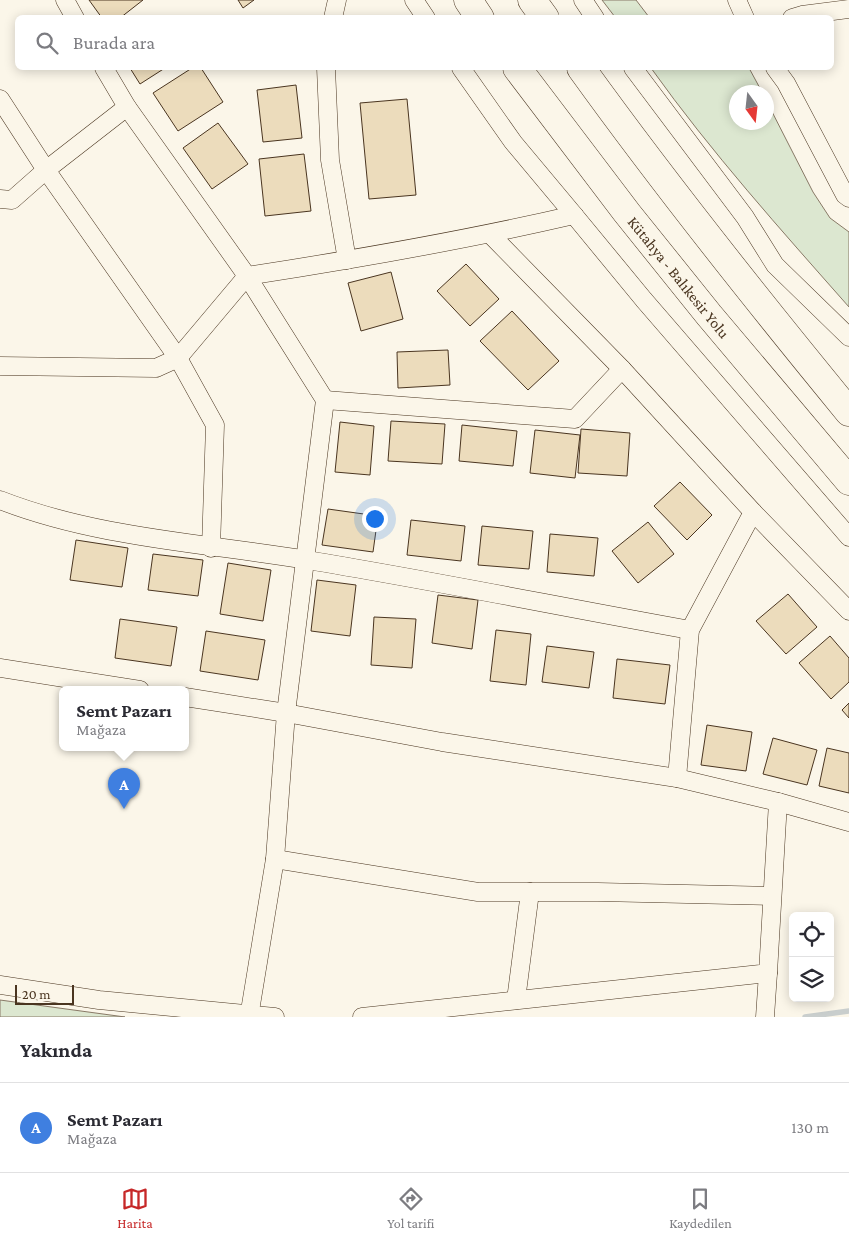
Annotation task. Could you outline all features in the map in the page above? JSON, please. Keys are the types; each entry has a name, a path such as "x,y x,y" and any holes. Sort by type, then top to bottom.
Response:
{"highway":[{"path":"468,0 478,15"},
{"path":"532,0 542,15"},
{"name":"Kütahya - Balıkesir Yolu","path":"519,70 638,228 849,480"},
{"path":"581,70 770,316 849,412"}],"street":[{"path":"65,0 73,15"},
{"path":"334,15 337,0"},
{"path":"414,0 424,15"},
{"path":"583,0 593,15"},
{"path":"737,0 744,15"},
{"path":"802,15 849,9"},
{"path":"105,70 127,108 248,276 325,400 286,712 275,860 249,1015"},
{"path":"326,70 330,160 347,260"},
{"path":"462,70 513,142 644,300 849,537"},
{"path":"635,70 745,217 775,265 849,337"},
{"path":"777,70 845,195 849,198"},
{"path":"0,99 46,170 178,358 215,425 211,548"},
{"path":"0,199 12,200 46,170 127,108"},
{"path":"0,366 156,368 178,358 248,276 490,234 574,215"},
{"path":"490,234 622,369 753,512 849,611"},
{"path":"325,400 575,419 622,369"},
{"path":"0,500 72,523 211,548 306,560 690,630"},
{"path":"677,778 690,630 753,512"},
{"path":"0,668 115,686"},
{"path":"189,698 286,712 442,742 677,778 778,802 849,822"},
{"path":"765,1017 778,802"},
{"path":"275,860 478,892 598,892 772,896"},
{"path":"516,1000 530,892"},
{"path":"362,1017 768,974"},
{"path":"0,985 99,1000 275,1017"}],"green space":[{"path":"602,0 636,0 647,15 613,15"},
{"path":"652,70 750,70 758,85 729,85 729,130 774,130 774,116 813,192 830,218 849,232 849,307 772,220 698,130"},
{"path":"0,1000 125,1017 0,1017"}],"building":[{"path":"89,0 143,0 124,15 100,15"},
{"path":"238,0 254,0 243,8"},
{"path":"131,70 162,70 140,84"},
{"path":"189,70 202,70 223,102 178,131 153,93"},
{"path":"296,85 302,138 263,142 257,90"},
{"path":"407,99 416,195 369,199 360,103"},
{"path":"218,123 248,164 212,189 183,148"},
{"path":"304,154 311,211 265,216 259,159"},
{"path":"466,264 499,299 470,326 437,291"},
{"path":"391,272 403,319 361,331 348,283"},
{"path":"512,311 559,361 528,390 480,341"},
{"path":"448,350 450,385 398,388 397,352"},
{"path":"391,421 445,424 442,464 388,461"},
{"path":"340,422 374,426 370,475 335,472"},
{"path":"462,425 517,431 513,466 459,461"},
{"path":"581,429 630,433 627,476 578,473"},
{"path":"535,430 580,435 575,478 530,473"},
{"path":"680,482 712,515 687,540 654,506"},
{"path":"328,509 378,516 373,552 322,545"},
{"path":"411,520 465,526 461,561 407,555"},
{"path":"648,522 674,554 638,583 612,551"},
{"path":"482,526 533,531 529,569 478,565"},
{"path":"550,534 598,538 594,576 547,572"},
{"path":"76,540 128,548 122,587 70,580"},
{"path":"153,554 203,560 198,596 148,590"},
{"path":"228,563 271,570 263,621 220,614"},
{"path":"317,580 356,585 350,636 311,631"},
{"path":"788,594 817,627 786,654 756,621"},
{"path":"438,595 478,600 472,649 432,643"},
{"path":"374,617 416,619 412,668 371,665"},
{"path":"120,619 177,627 171,666 115,658"},
{"path":"496,630 531,634 526,685 490,681"},
{"path":"206,631 265,640 258,680 200,671"},
{"path":"830,636 849,658 849,682 831,699 799,663"},
{"path":"547,646 594,652 589,688 542,682"},
{"path":"617,659 670,665 665,704 613,698"},
{"path":"849,703 849,718 842,710"},
{"path":"707,725 752,732 746,771 701,765"},
{"path":"773,738 817,750 807,785 763,774"},
{"path":"827,748 849,753 849,793 819,786"}],"waterway":[{"path":"805,1017 849,1011"}],"place":[{"name":"Semt Pazarı","path":"124,809"}]}
